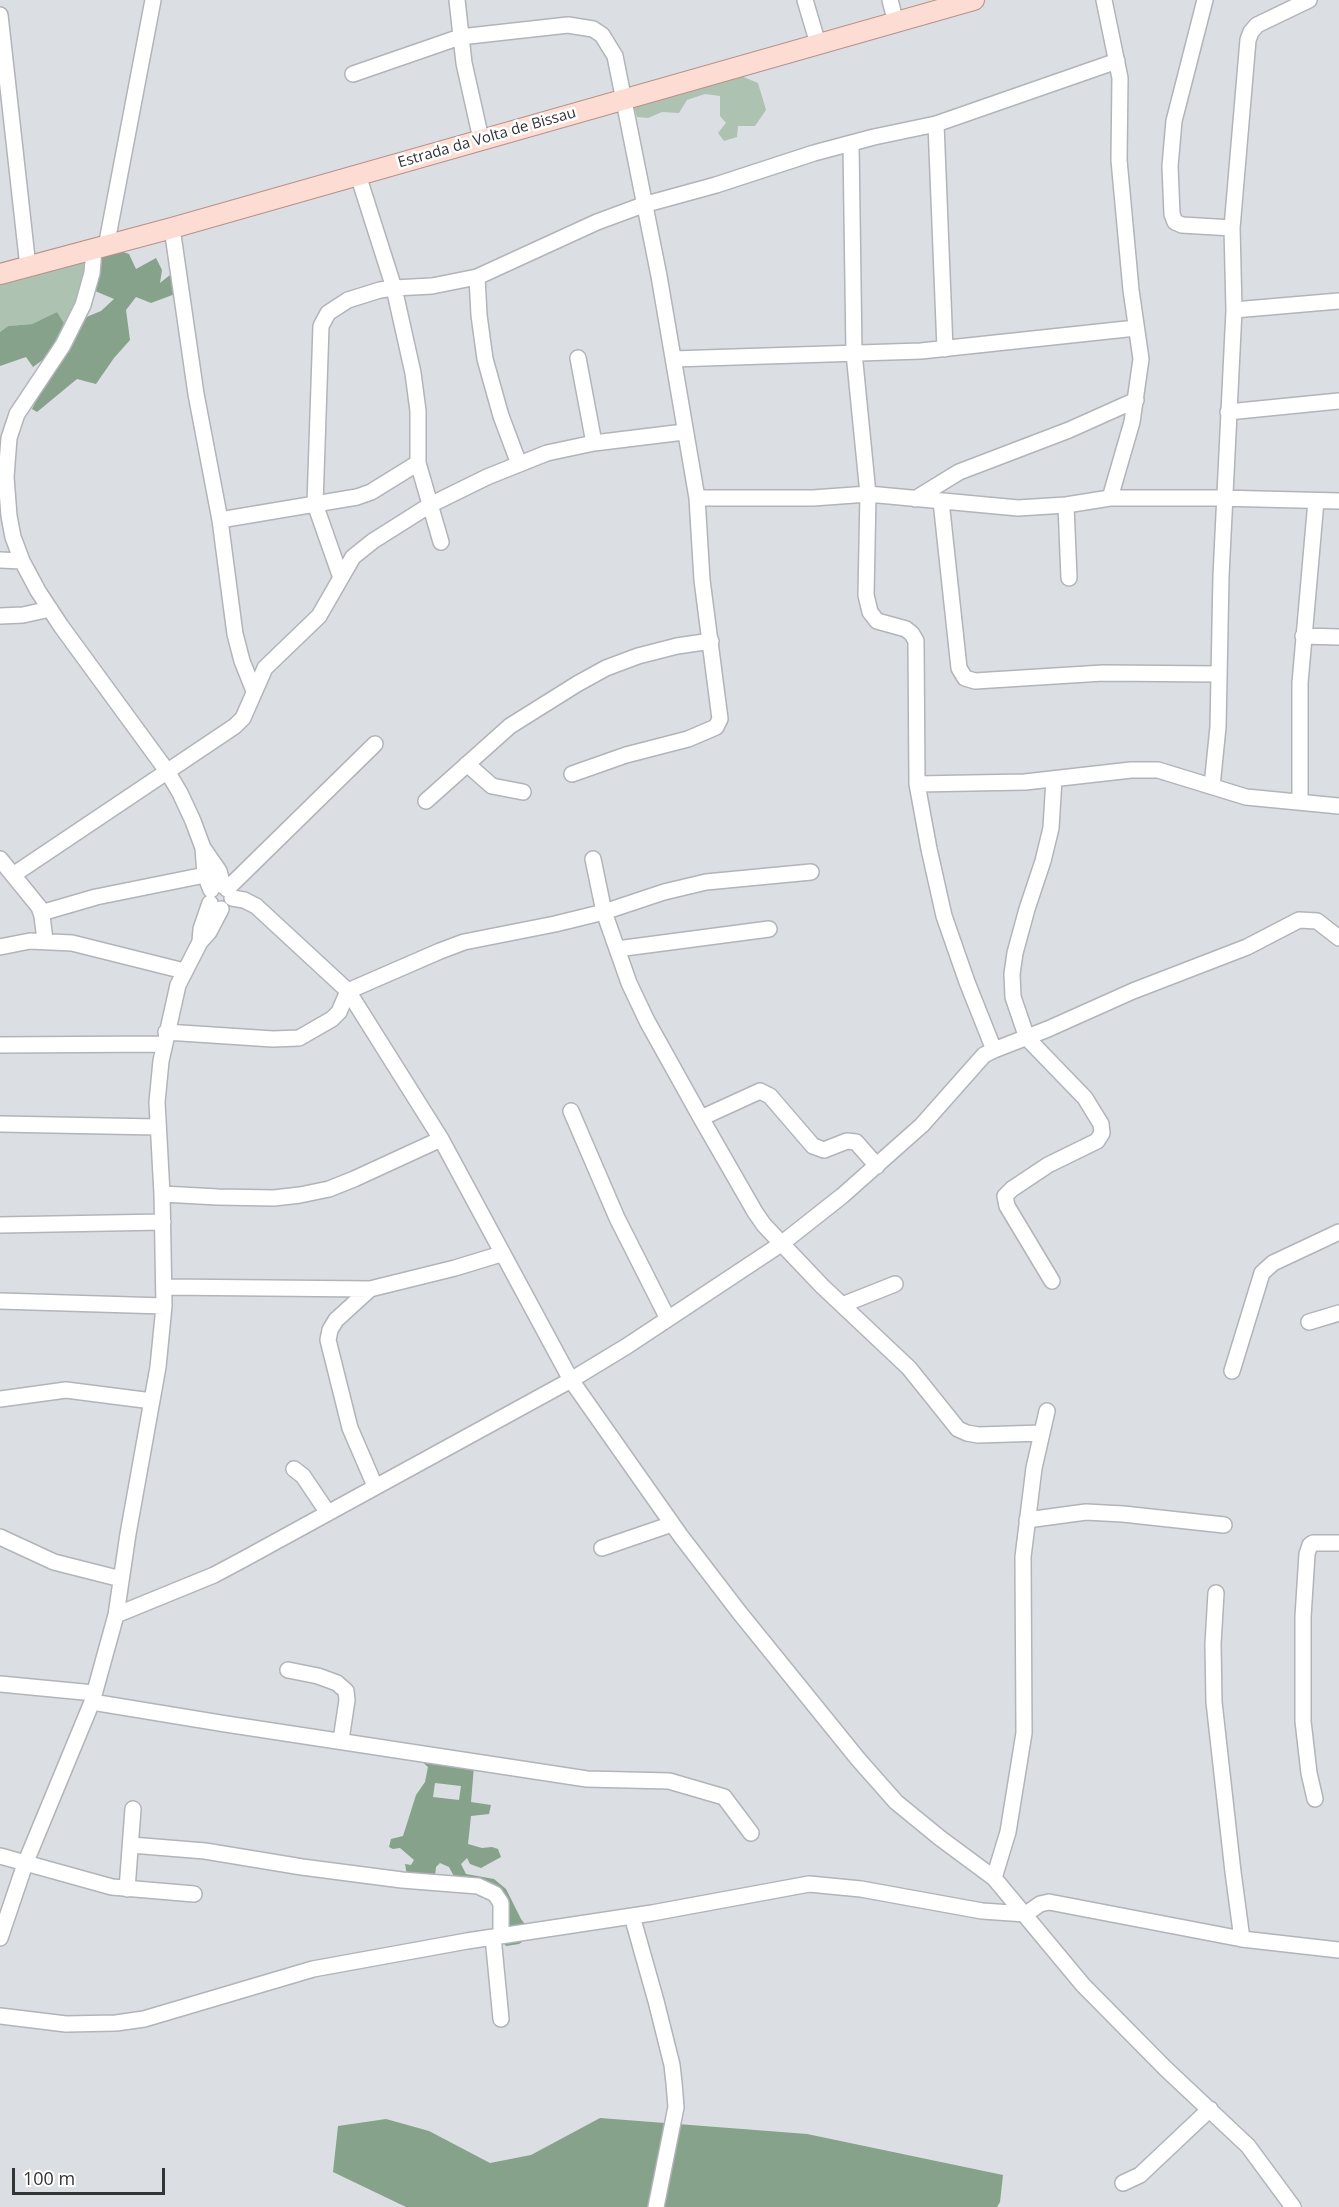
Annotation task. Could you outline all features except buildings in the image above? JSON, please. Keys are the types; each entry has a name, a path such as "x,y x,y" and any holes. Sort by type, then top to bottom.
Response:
{"main road":[{"name":"Estrada da Volta de Bissau","path":"0,274 172,228 974,0"}],"street":[{"path":"153,0 100,248 88,289 63,345 17,414 9,438 3,481 13,537 22,561 50,609 167,771 188,807 203,848 219,871 221,896"},
{"path":"457,0 464,63 481,139"},
{"path":"805,0 818,44"},
{"path":"890,0 897,23"},
{"path":"1104,0 1120,86 1120,171 1141,359 1136,400 1110,498"},
{"path":"1205,0 1174,121 1170,166 1172,208 1175,222 1182,225 1232,228"},
{"path":"1212,786 1218,727 1228,412 1234,310 1232,228 1247,54 1251,32 1257,25 1309,0"},
{"path":"0,15 28,267"},
{"path":"353,74 460,37 568,25 592,29 602,35 615,56 659,276 697,498 702,580 720,719 716,727 688,739 626,755 572,774"},
{"path":"341,578 315,504 321,326 328,313 348,300 380,290 432,286 477,277 597,222 643,205 716,185 814,153 936,124 1117,62"},
{"path":"936,124 945,349"},
{"path":"851,144 854,353 868,494 866,595 870,612 877,621 887,626 906,629 916,641 917,784 944,916 966,982 994,1050"},
{"path":"358,175 394,288 413,373 418,411 418,464 441,542"},
{"path":"172,228 195,394 220,520 235,634 242,661 254,691"},
{"path":"477,277 479,324 485,359 501,416 519,464"},
{"path":"1234,310 1339,301"},
{"path":"673,359 945,349 1136,328"},
{"path":"578,357 594,443"},
{"path":"915,499 959,472 1069,430 1136,400"},
{"path":"1228,412 1339,401"},
{"path":"13,875 235,726 243,718 265,668 319,616 327,606 353,557 362,548 430,506 488,477 547,453 594,443 684,432"},
{"path":"220,520 357,496 371,492 418,464"},
{"path":"697,498 813,498 868,494 1007,508 1066,505 1110,498 1339,501"},
{"path":"941,501 959,668 965,678 975,681 1103,673 1218,674"},
{"path":"1300,802 1299,698 1316,501"},
{"path":"1066,505 1069,578"},
{"path":"0,560 22,561"},
{"path":"0,616 23,615 50,609"},
{"path":"1303,636 1339,637"},
{"path":"426,801 510,726 577,684 606,668 638,656 677,646 711,641"},
{"path":"0,1938 25,1864 93,1697 116,1615 120,1579 159,1359 164,1306 158,1079 171,1007 184,971 200,942 201,929 221,896 375,744"},
{"path":"467,764 492,786 523,792"},
{"path":"917,784 1025,782 1146,770 1168,772 1246,797 1339,806"},
{"path":"1052,1281 1007,1206 1006,1193 1048,1165 1097,1141 1102,1133 1102,1128 1077,1089 1027,1038 1013,997 1012,974 1018,942 1051,828 1054,779"},
{"path":"203,848 205,875 221,896 244,900 256,906 348,991 441,1139 571,1380 672,1524 739,1612 858,1759 896,1802 994,1878 1083,1985 1166,2069 1248,2146 1293,2207"},
{"path":"0,859 41,913 45,940"},
{"path":"593,859 604,912 629,983 647,1021 755,1212 782,1244 842,1305 909,1368 958,1429 978,1435 1042,1433"},
{"path":"0,1045 165,1038 299,1038 332,1019 339,1012 348,991 464,942 604,912 664,892 706,882 811,872"},
{"path":"41,913 96,897 205,875"},
{"path":"116,1615 214,1575 328,1514 375,1486 571,1380 668,1319 782,1244 878,1166 928,1119 984,1055 1133,991 1247,947 1299,920 1317,921 1339,938"},
{"path":"617,949 769,929"},
{"path":"0,947 45,940 72,943 184,971"},
{"path":"701,1118 760,1091 770,1096 813,1146 829,1149 847,1142 856,1142 878,1166"},
{"path":"571,1111 617,1218 668,1319"},
{"path":"0,1124 158,1127"},
{"path":"162,1194 274,1198 300,1195 354,1179 441,1139"},
{"path":"0,1225 163,1222"},
{"path":"1232,1371 1262,1273 1273,1263 1339,1233"},
{"path":"164,1287 370,1289 445,1271 501,1254"},
{"path":"842,1305 895,1284"},
{"path":"370,1289 336,1320 330,1330 328,1340 350,1428 375,1486"},
{"path":"0,1301 164,1306"},
{"path":"1309,1322 1339,1313"},
{"path":"0,1399 66,1390 152,1401"},
{"path":"994,1878 1008,1832 1024,1733 1023,1557 1027,1520 1047,1411"},
{"path":"294,1469 303,1476 328,1514"},
{"path":"1027,1520 1086,1512 1224,1525"},
{"path":"602,1548 672,1524"},
{"path":"0,1537 54,1562 120,1579"},
{"path":"1315,1799 1306,1753 1302,1709 1303,1617 1307,1554 1313,1543 1339,1543"},
{"path":"1216,1593 1213,1644 1214,1702 1242,1938"},
{"path":"288,1670 318,1676 337,1683 346,1691 347,1700 341,1740"},
{"path":"0,1684 93,1697 226,1724 587,1779 669,1781 724,1797 751,1833"},
{"path":"128,1889 133,1809"},
{"path":"131,1845 205,1851 402,1880 478,1886 495,1894 501,1903 497,1936 501,2019"},
{"path":"0,1856 128,1889 194,1894"},
{"path":"0,2016 66,2024 116,2023 144,2019 313,1969 809,1884 861,1889 966,1909 1026,1914 1040,1904 1049,1902 1242,1938 1339,1950"},
{"path":"632,1916 672,2065 676,2107 656,2207"},
{"path":"1123,2183 1140,2175 1210,2109"}],"green space":[{"path":"736,74 758,83 766,110 755,126 738,126 737,137 724,141 718,133 726,123 720,116 720,96 705,94 687,100 679,113 662,112 648,118 637,117 634,107 640,98"},
{"path":"118,250 129,254 136,269 156,258 162,270 160,283 175,271 183,291 151,303 136,297 126,310 130,340 96,384 77,379 37,412 32,409 45,383 84,318 101,311 114,299 95,291 102,254"},
{"path":"83,262 88,270 88,281 66,323 57,312 32,324 8,326 0,332 0,279"},
{"path":"57,312 64,323 48,356 33,367 26,357 0,366 0,332 8,326 32,324"},
{"path":"418,1758 474,1766 471,1802 491,1805 489,1814 471,1816 468,1844 498,1849 501,1857 481,1868 470,1864 467,1858 461,1864 466,1874 494,1879 506,1889 528,1928 529,1937 519,1944 506,1946 496,1933 493,1924 497,1920 501,1903 458,1884 449,1867 440,1863 436,1867 435,1876 408,1880 405,1864 411,1865 414,1860 400,1848 389,1847 391,1839 403,1836 416,1795 425,1782 428,1767","holes":["435,1783 461,1786 459,1800 433,1797"]},
{"path":"600,2118 807,2134 1003,2175 1000,2202 997,2207 406,2207 333,2172 338,2126 386,2119 429,2131 490,2163 531,2155"}]}
